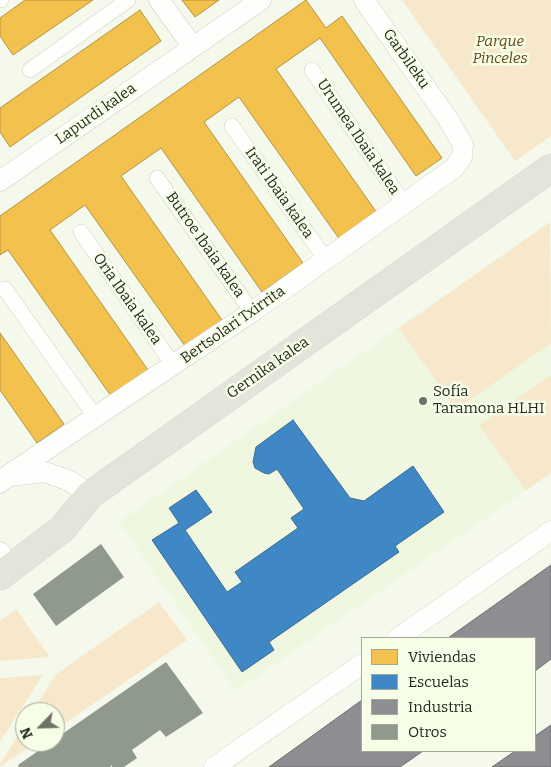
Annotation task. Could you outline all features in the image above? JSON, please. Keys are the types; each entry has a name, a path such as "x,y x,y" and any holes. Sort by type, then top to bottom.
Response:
{"main road":[{"name":"Gernika kalea","path":"3,565 62,529 90,495 549,172"}],"street":[{"path":"30,70 128,0"},
{"path":"159,0 193,47"},
{"name":"Lapurdi kalea","path":"0,181 260,0"},
{"name":"Garbileku","path":"364,0 448,119 463,145 462,157 454,168"},
{"name":"Urumea Ibaia kalea","path":"312,70 404,204"},
{"name":"Irati Ibaia kalea","path":"232,126 326,260"},
{"name":"Bertsolari Txirrita","path":"2,478 174,366 454,168"},
{"name":"Butroe Ibaia kalea","path":"157,178 252,312"},
{"name":"Oria Ibaia kalea","path":"81,232 174,366"},
{"path":"5,289 96,418"},
{"path":"2,478 45,472 70,481 90,495"},
{"path":"399,637 551,531"},
{"path":"214,767 361,665"}],"shaded area":[{"name":"Sofía Taramona HLHI","path":"550,222 551,473 236,691 119,522"}],"green space":[{"name":"Parque Pinceles","path":"402,0 551,0 551,136 515,161"},
{"path":"550,222 551,343 456,410 399,328"},
{"path":"551,375 551,473 526,491 479,425"},
{"path":"159,602 187,640 65,723 65,702 38,702 56,674"},
{"path":"16,609 50,657 0,661 0,621"},
{"path":"43,675 26,702 15,702 15,718 0,741 0,678"},
{"path":"15,740 15,752 22,752 0,767"}],"building: Viviendas":[{"path":"25,0 93,0 13,55 0,36 0,18"},
{"path":"182,0 219,0 195,17"},
{"path":"306,0 326,28 342,16 442,158 416,176 320,38 276,69 377,213 340,240 239,97 204,122 303,263 262,292 161,148 121,176 222,320 185,346 85,205 50,230 148,370 111,396 8,250 0,255 0,216"},
{"path":"140,10 161,41 10,147 0,132 0,108"},
{"path":"0,333 64,424 37,443 0,390"}],"building: Escuelas":[{"path":"293,420 350,498 364,501 413,466 444,512 395,546 399,552 269,642 274,650 242,672 152,540 179,523 169,508 196,490 212,512 185,530 227,592 242,582 235,572 298,528 291,518 304,509 277,469 269,474 264,473 255,468 253,462 256,447"}],"building: Industria":[{"path":"551,565 551,659 536,670 536,637 449,637"},
{"path":"361,701 361,752 422,752 400,767 269,767"},
{"path":"551,725 551,767 492,767 514,752 536,752 536,735"}],"building: Otros":[{"path":"101,544 124,577 56,626 33,594"},
{"path":"166,662 203,713 166,737 160,730 132,750 137,758 124,767 112,767 112,765 110,767 19,767 18,765 37,752 65,752 65,732"}],"place":[{"name":"Sofía Taramona HLHI","path":"423,401"}]}
